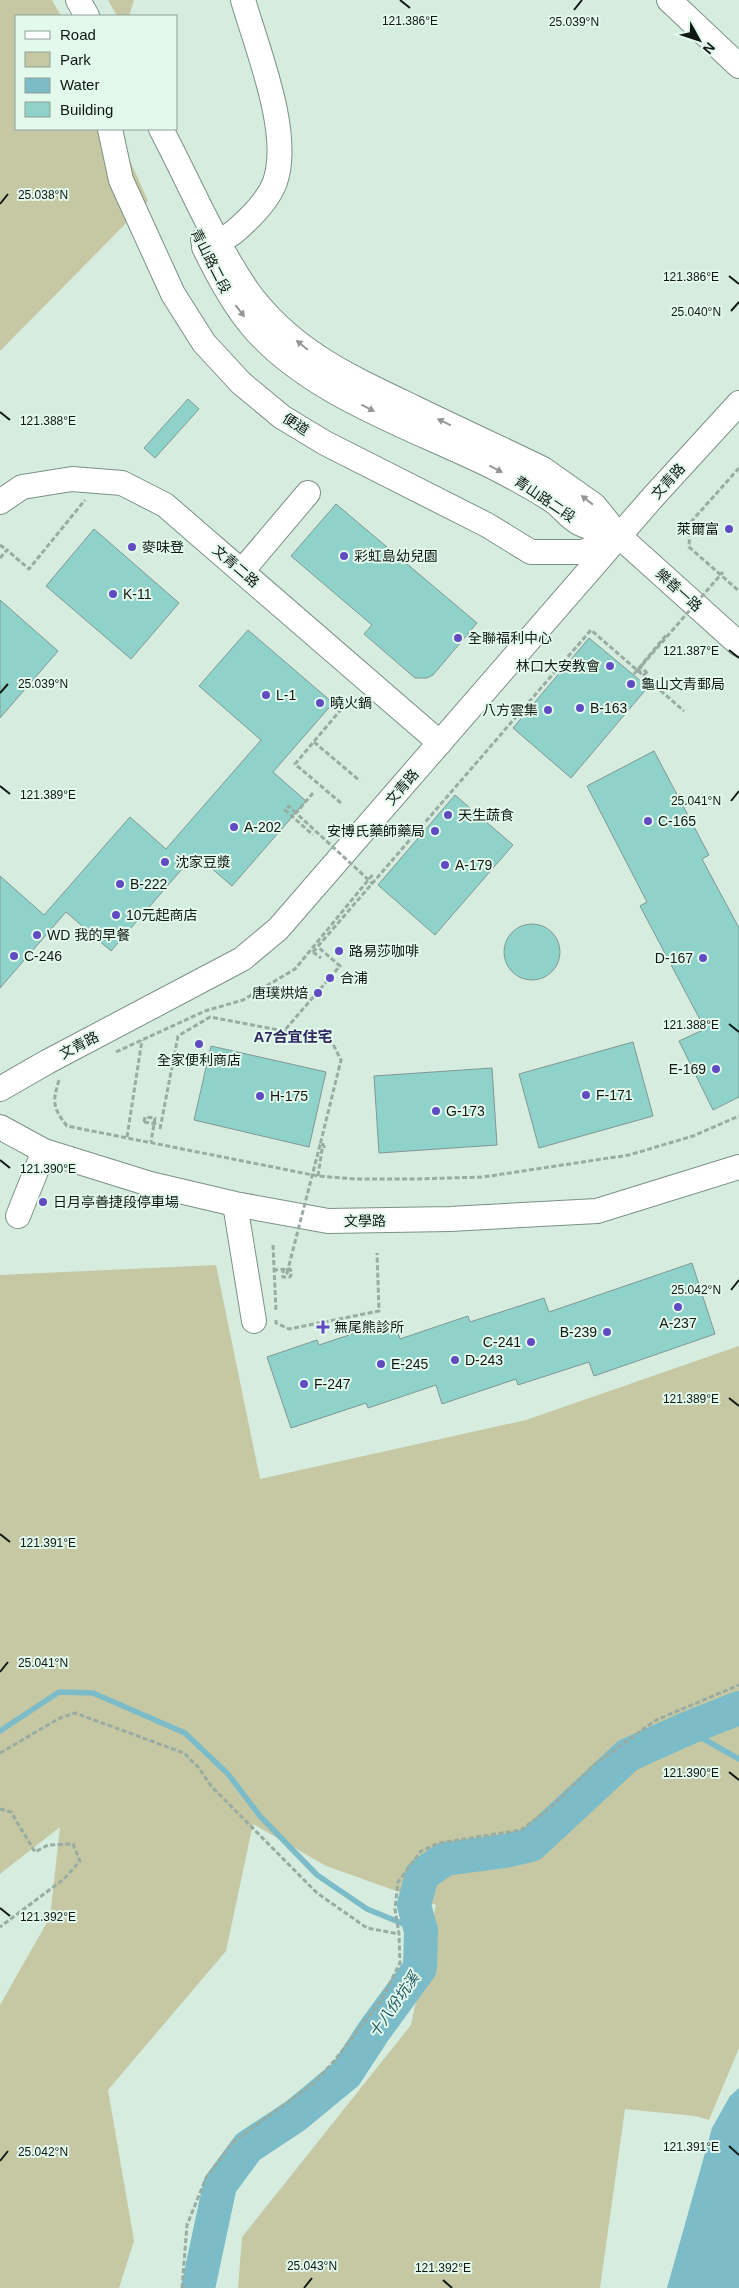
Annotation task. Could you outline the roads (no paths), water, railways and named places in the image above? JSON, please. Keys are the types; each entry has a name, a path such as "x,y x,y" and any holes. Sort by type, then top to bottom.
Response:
{"street":[{"path":"78,0 86,15"},
{"path":"95,0 103,15"},
{"path":"210,236 227,225 250,203 264,178 268,152 266,122 230,0"},
{"path":"210,236 236,232 258,210 275,182 280,155 279,128 274,106 242,0"},
{"path":"669,0 739,66"},
{"name":"便道","path":"110,130 121,180 173,294 204,343 241,383 282,417 325,443 487,525 531,552 583,552 619,536"},
{"name":"青山路二段","path":"146,130 210,236"},
{"name":"青山路二段","path":"161,130 210,236 232,301 251,326 275,350 328,387 521,482 553,502 579,522 619,536"},
{"name":"文青路","path":"0,1089 242,959 278,930 573,592 619,536 739,403"},
{"name":"文青二路","path":"0,502 22,486 72,479 122,483 166,505 440,743"},
{"path":"242,571 308,493"},
{"name":"樂善一路","path":"619,536 739,644"},
{"name":"文學路","path":"0,1127 44,1151 150,1184 235,1204 328,1221 450,1220 597,1210 739,1167"},
{"path":"18,1216 44,1151"},
{"path":"235,1204 254,1321"}],"water":[{"path":"739,2088 739,2288 667,2288 712,2128 730,2096"}],"waterway":[{"path":"0,1731 59,1692 93,1693 185,1733 228,1774 260,1816 317,1875 367,1909 421,1931"},
{"name":"十八份坑溪","path":"198,2288 220,2185 248,2147 295,2116 346,2074 374,2031 420,1968 421,1931 414,1905 422,1875 445,1859 505,1851 531,1845 628,1755 739,1708"},
{"path":"686,1729 739,1759"}],"place":[{"name":"萊爾富","path":"729,529"},
{"name":"麥味登","path":"132,547"},
{"name":"彩虹島幼兒園","path":"344,556"},
{"name":"K-11","path":"113,594"},
{"name":"全聯福利中心","path":"458,638"},
{"name":"林口大安教會","path":"610,666"},
{"name":"龜山文青郵局","path":"631,684"},
{"name":"L-1","path":"266,695"},
{"name":"曉火鍋","path":"320,703"},
{"name":"B-163","path":"580,708"},
{"name":"八方雲集","path":"548,710"},
{"name":"天生蔬食","path":"448,815"},
{"name":"C-165","path":"648,821"},
{"name":"A-202","path":"234,827"},
{"name":"安博氏藥師藥局","path":"435,831"},
{"name":"沈家豆漿","path":"165,862"},
{"name":"A-179","path":"445,865"},
{"name":"B-222","path":"120,884"},
{"name":"10元起商店","path":"116,915"},
{"name":"WD 我的早餐","path":"37,935"},
{"name":"路易莎咖啡","path":"339,951"},
{"name":"C-246","path":"14,956"},
{"name":"D-167","path":"703,958"},
{"name":"合浦","path":"330,978"},
{"name":"唐璞烘焙","path":"318,993"},
{"name":"全家便利商店","path":"199,1044"},
{"name":"E-169","path":"716,1069"},
{"name":"F-171","path":"586,1095"},
{"name":"H-175","path":"260,1096"},
{"name":"G-173","path":"436,1111"},
{"name":"日月亭善捷段停車場","path":"43,1202"},
{"name":"A-237","path":"678,1307"},
{"name":"無尾熊診所","path":"323,1327"},
{"name":"B-239","path":"607,1332"},
{"name":"C-241","path":"531,1342"},
{"name":"D-243","path":"455,1360"},
{"name":"E-245","path":"381,1364"},
{"name":"F-247","path":"304,1384"}],"district":[{"name":"A7合宜住宅","path":"293,1037"}]}
